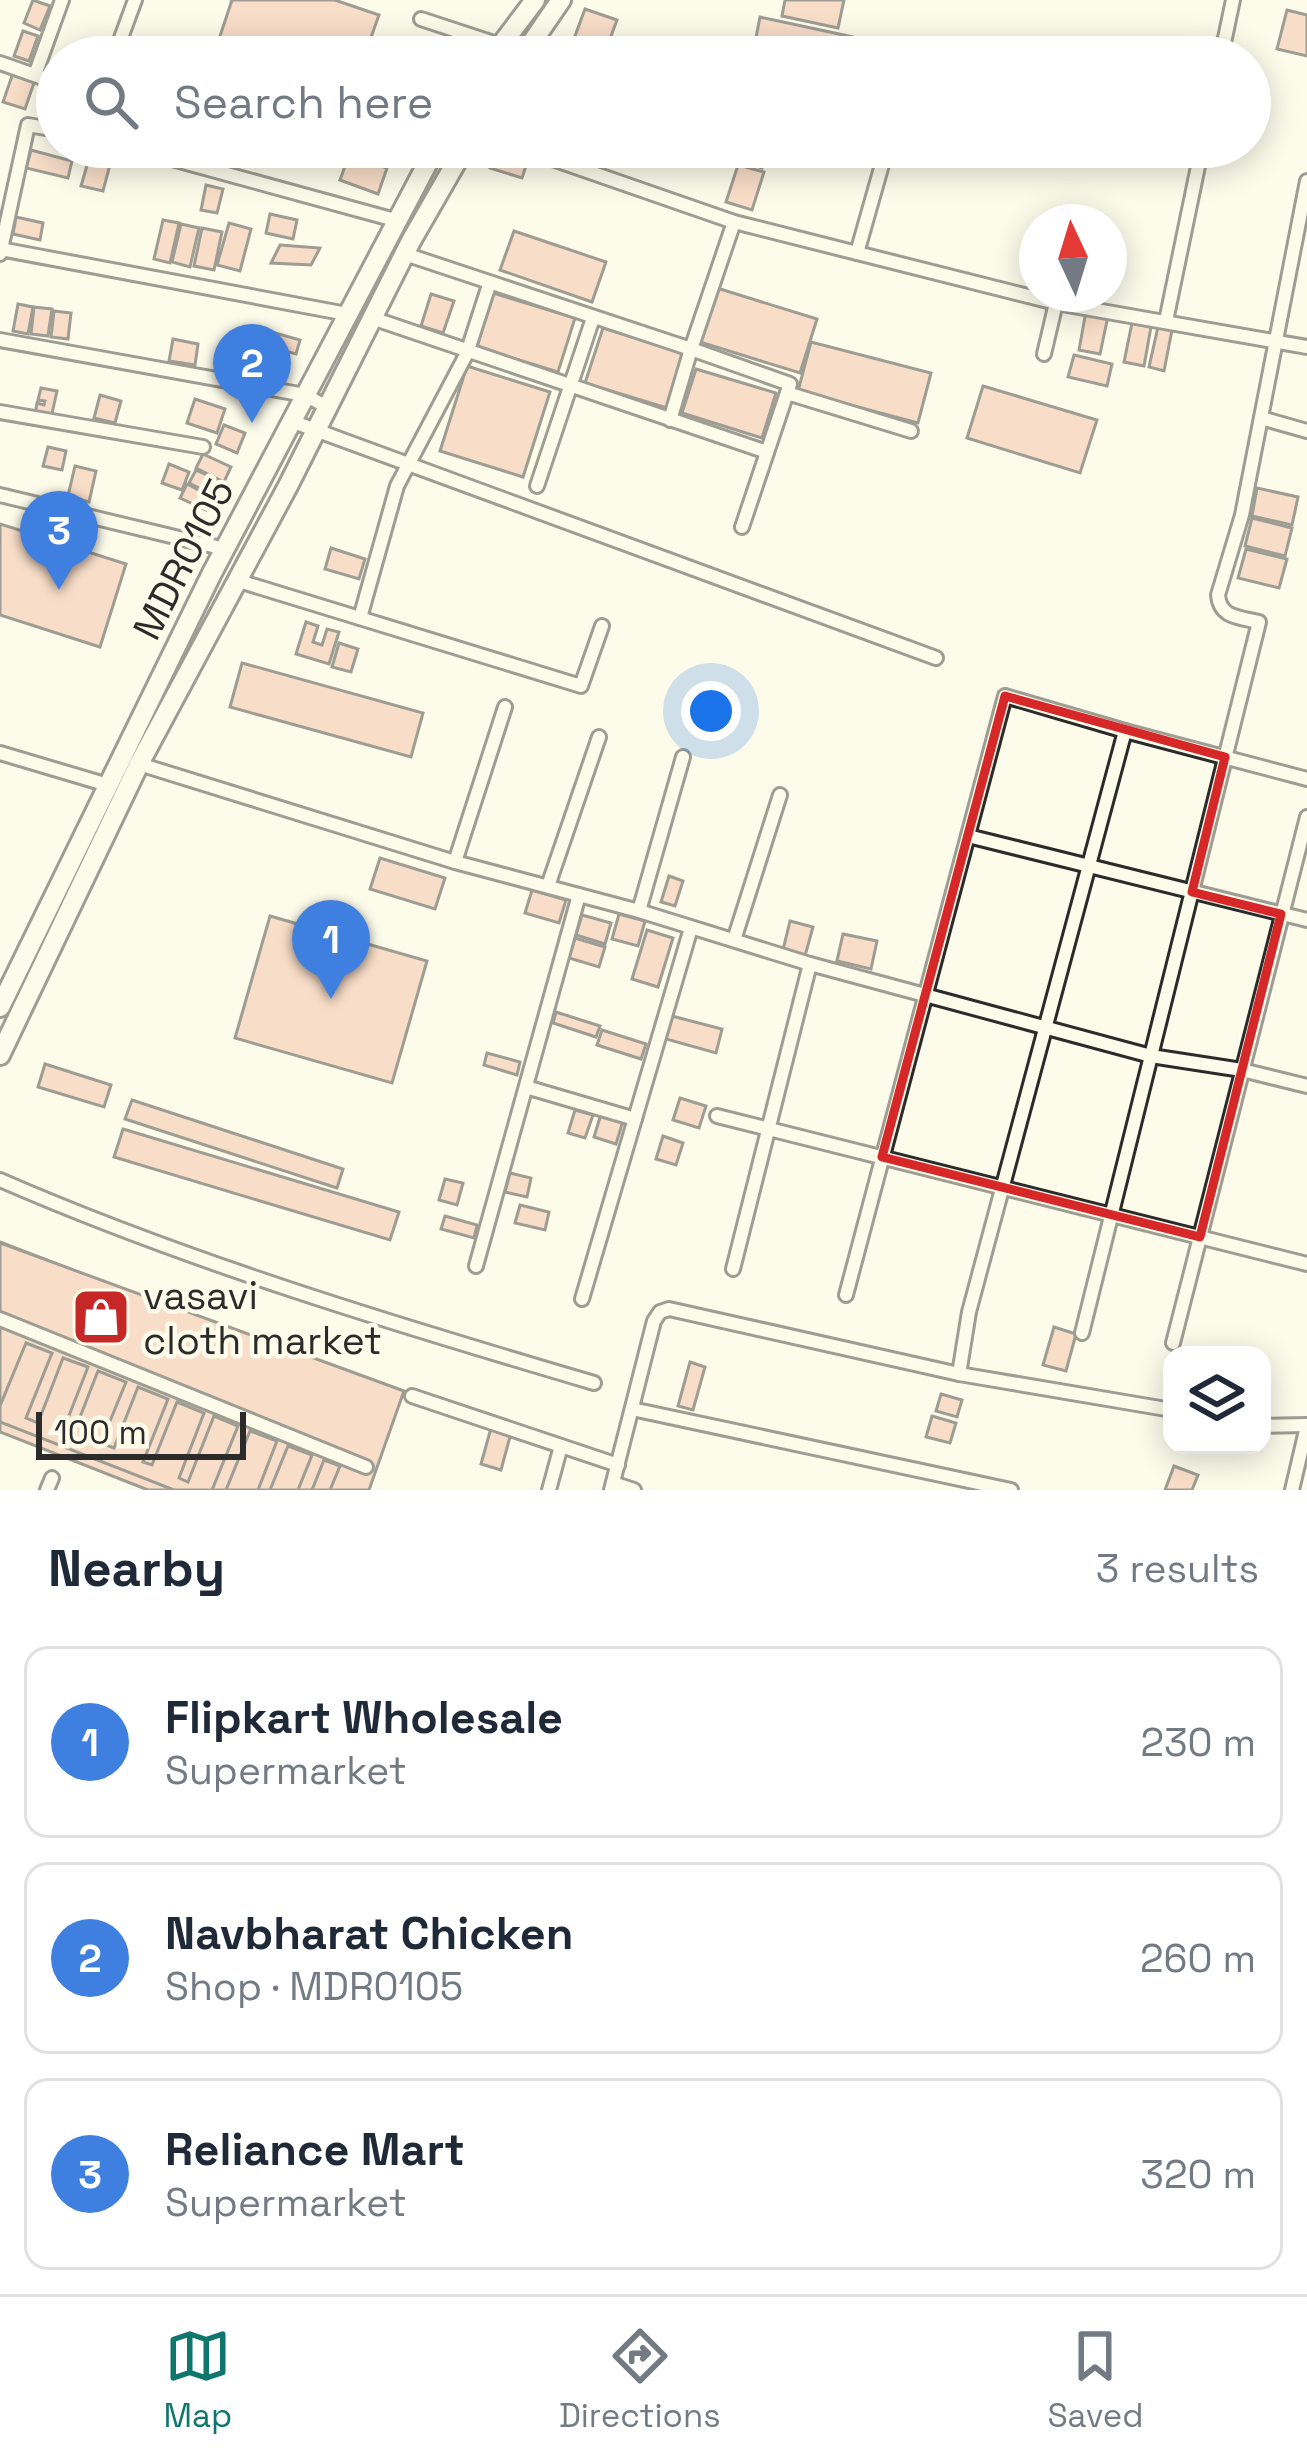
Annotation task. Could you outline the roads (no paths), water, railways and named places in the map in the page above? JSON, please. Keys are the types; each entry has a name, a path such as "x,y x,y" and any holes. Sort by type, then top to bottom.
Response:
{"main road":[{"path":"507,36 535,0"},
{"path":"537,36 561,0"},
{"name":"MDR0105","path":"0,1006 8,972 424,168"},
{"name":"MDR0105","path":"0,1055 139,764 453,168"}],"street":[{"path":"49,36 62,0"},
{"path":"122,36 135,0"},
{"path":"1225,36 1233,0"},
{"path":"422,19 461,36"},
{"path":"0,63 34,75 36,70"},
{"path":"36,126 28,125 0,251 346,314"},
{"path":"205,168 395,220"},
{"path":"578,168 734,222 1019,294"},
{"path":"857,253 881,168"},
{"path":"1166,322 1198,168"},
{"path":"1082,1333 1259,622 1226,614 1218,595 1242,515 1307,181"},
{"path":"670,420 734,222"},
{"path":"405,254 790,384 742,527"},
{"path":"360,618 397,487 467,353 489,285"},
{"path":"1044,354 1054,312"},
{"path":"1108,312 1307,347"},
{"path":"372,318 767,452"},
{"path":"537,486 593,318"},
{"path":"0,340 305,395 327,406"},
{"path":"787,393 910,431"},
{"path":"0,412 203,447"},
{"path":"1261,418 1307,431"},
{"path":"291,422 936,658"},
{"path":"0,495 225,549"},
{"path":"239,580 581,686 602,626"},
{"path":"846,1295 1006,696 1307,779"},
{"path":"455,862 505,707"},
{"path":"959,1374 969,1312 1125,731"},
{"path":"548,886 599,737"},
{"path":"0,753 108,784"},
{"path":"639,910 683,757"},
{"path":"139,764 455,862 639,910 810,964 1151,1056 1307,1086"},
{"path":"734,940 780,795"},
{"path":"1173,1343 1307,818"},
{"path":"968,836 1307,920"},
{"path":"476,1266 579,895"},
{"path":"582,1299 691,928"},
{"path":"733,1269 810,964"},
{"path":"526,1087 635,1119"},
{"path":"717,1116 1307,1264"},
{"path":"0,1180 430,1335 594,1383"},
{"path":"634,1490 612,1486 654,1321 669,1309 959,1374 1163,1409"},
{"path":"0,1319 366,1467"},
{"path":"412,1396 618,1465"},
{"path":"632,1408 1011,1490"},
{"path":"1271,1426 1307,1426 1292,1490"},
{"path":"549,1490 561,1446"}],"place":[{"name":"Navbharat Chicken","path":"252,423"},
{"name":"Reliance Mart","path":"59,590"},
{"name":"Flipkart Wholesale","path":"331,999"},
{"name":"vasavi cloth market","path":"101,1317"}]}
